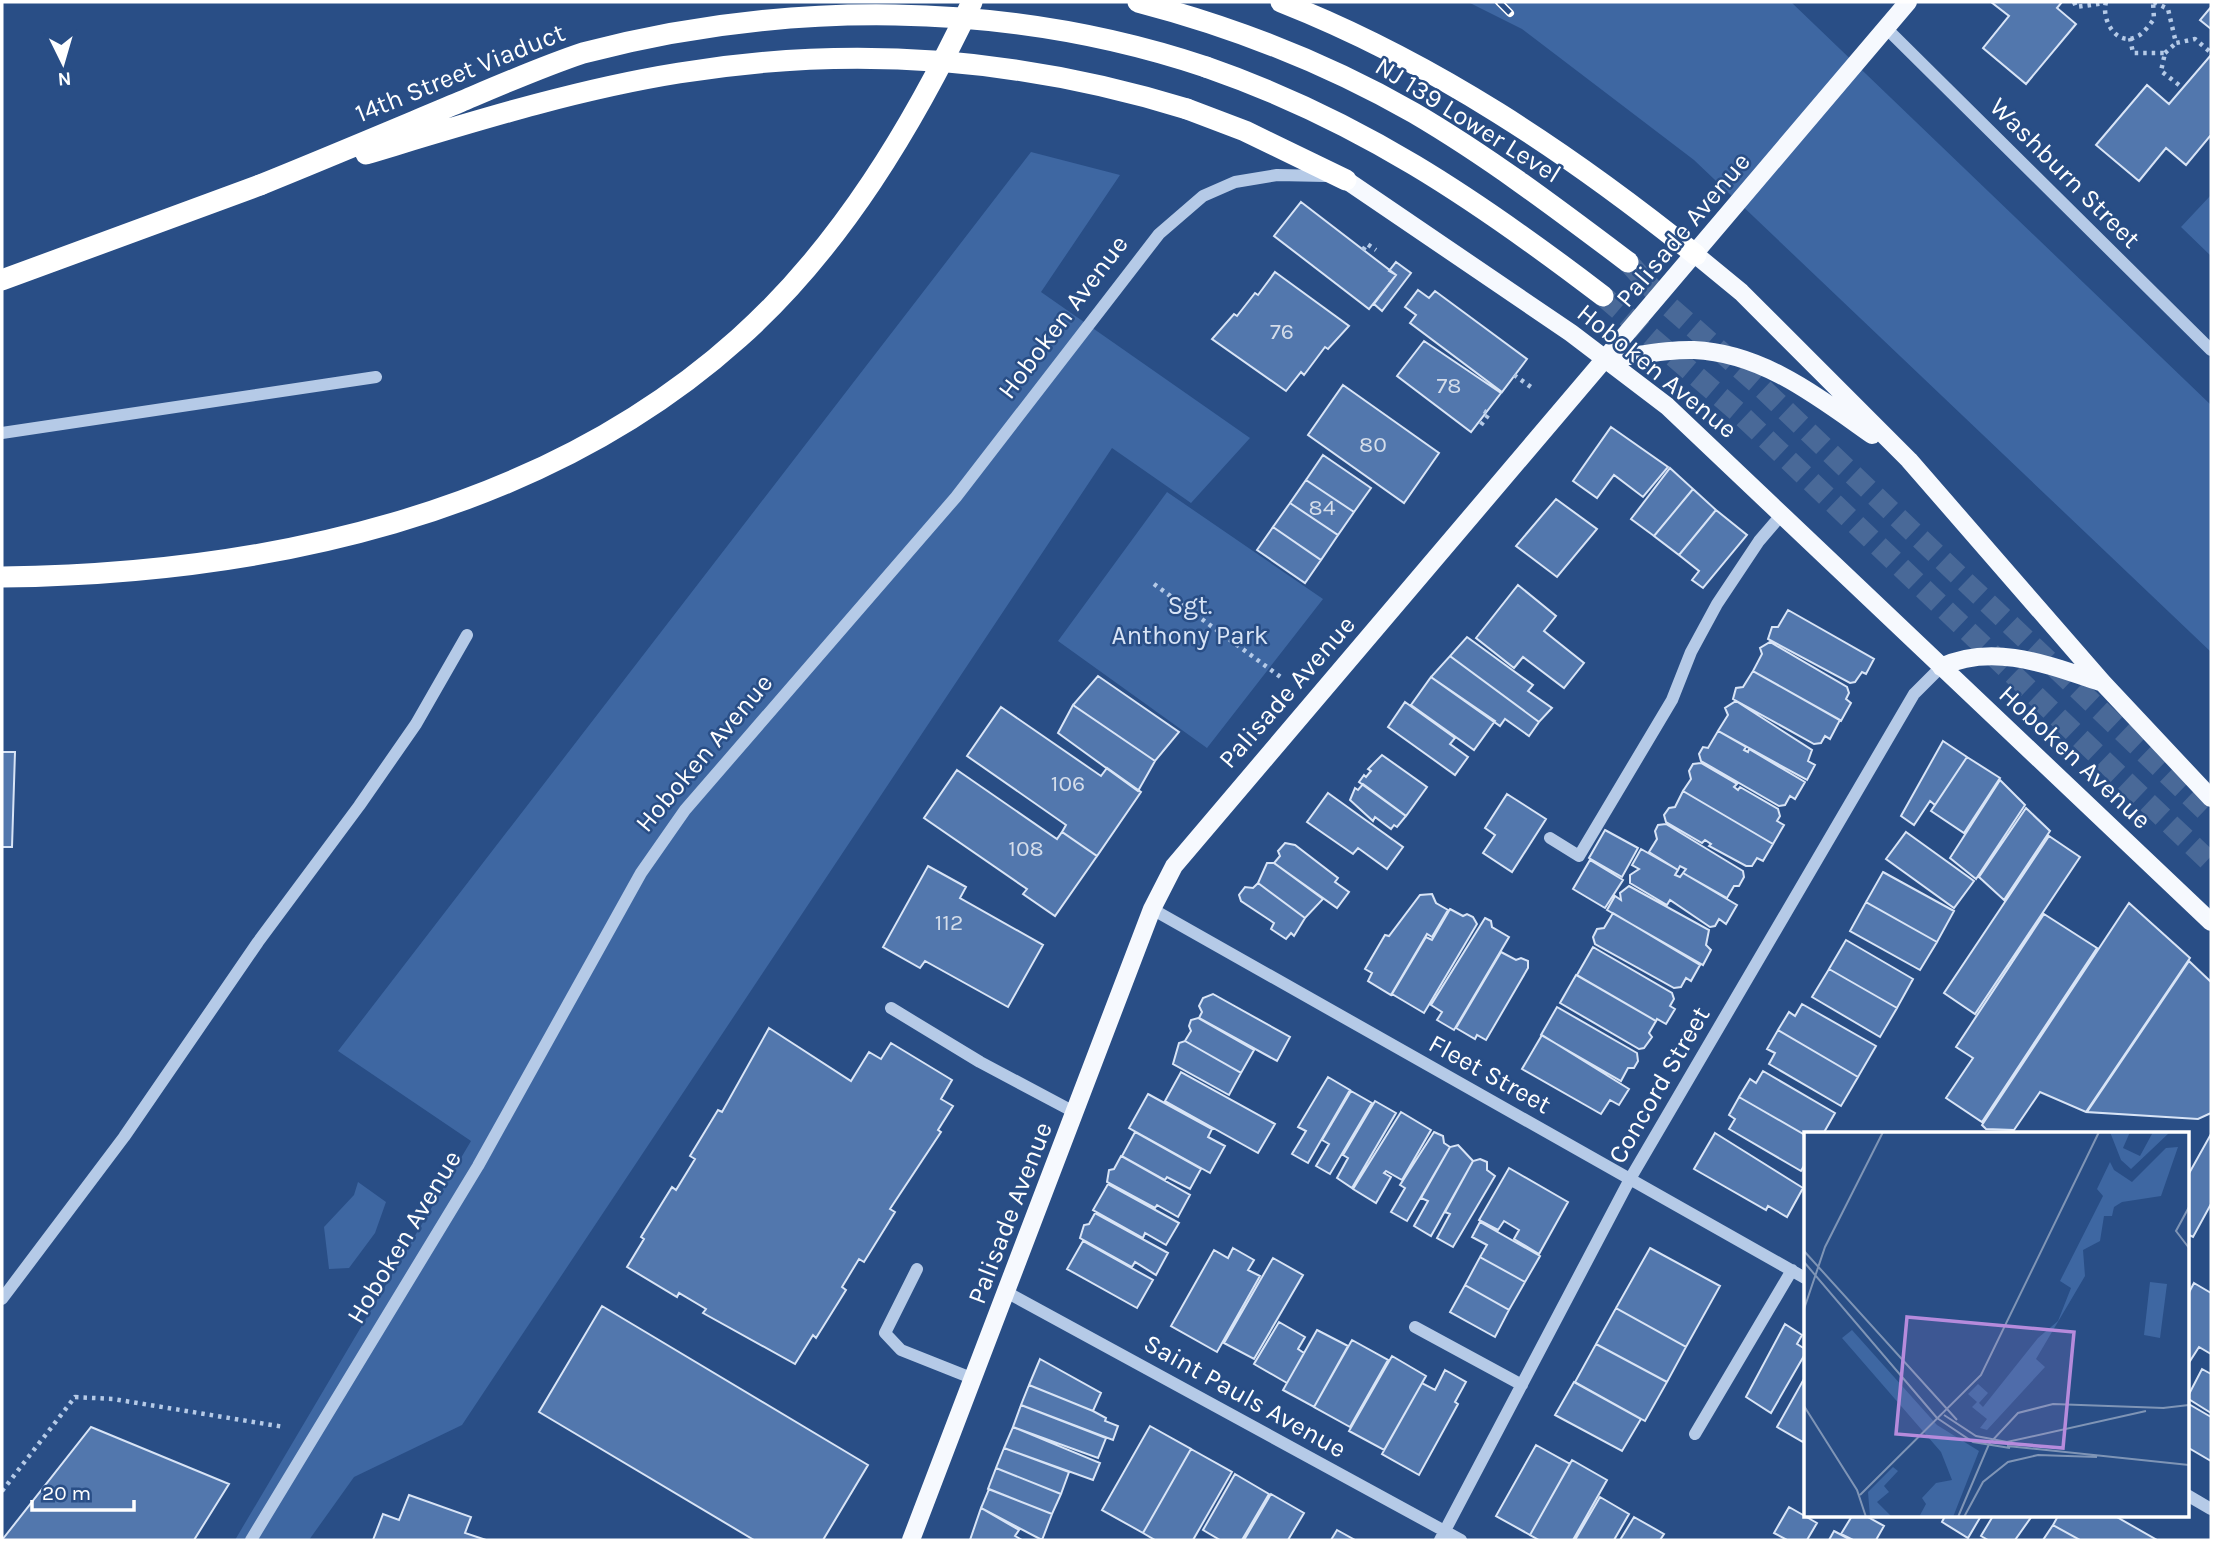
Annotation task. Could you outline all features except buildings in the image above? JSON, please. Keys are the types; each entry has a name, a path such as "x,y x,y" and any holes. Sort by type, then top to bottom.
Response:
{"highway":[{"path":"2,578 190,566 271,554 345,537 486,490 559,458 635,415 702,370 741,337 805,269 872,181 900,136 972,2"},
{"name":"NJ 139 Lower Level","path":"1138,2 1228,29 1328,70 1416,115 1527,187 1628,262"},
{"path":"1281,2 1332,22 1419,64 1493,109 1574,163 1696,255"},
{"name":"14th Street Viaduct","path":"2,280 260,185 582,54 688,27 751,18 859,11 981,17 1085,34 1206,67 1309,107 1394,151 1503,221 1603,296"},
{"path":"260,185 493,116 615,85 677,73 768,62 865,57 984,65 1080,81 1187,109 1245,131 1346,180"}],"main road":[{"name":"Palisade Avenue","path":"911,1540 1008,1293 1152,909 1188,848 1608,359 1908,2"},
{"name":"Hoboken Avenue","path":"1346,180 1608,359 1667,406 1783,513 1941,667 2211,922"},
{"path":"1696,255 1741,292 1909,460 2103,683 2211,799"},
{"path":"1608,359 1688,350 1741,359 1799,384 1909,460"},
{"path":"1941,667 1960,658 2006,657 2031,660 2103,683"}],"street":[{"name":"Washburn Street","path":"1886,28 2211,350"},
{"name":"Hoboken Avenue","path":"251,1540 478,1166 641,873 685,810 964,488 1137,260 1174,220 1217,188 1256,176 1320,175 1346,180"},
{"path":"2,433 376,377"},
{"path":"1550,838 1579,856 1672,700 1691,652 1717,604 1759,541 1783,513"},
{"path":"2,1299 124,1137 258,942 366,796 416,724 467,635"},
{"name":"Concord Street","path":"1443,1536 1630,1179 1914,694 1941,667"},
{"name":"Fleet Street","path":"1152,909 1804,1277"},
{"path":"891,1008 980,1062 1076,1113"},
{"path":"917,1269 885,1333 901,1350 974,1379"},
{"path":"1695,1434 1792,1270"},
{"name":"Saint Pauls Avenue","path":"1008,1293 1443,1536 1461,1540"},
{"path":"1415,1327 1522,1385"},
{"path":"2188,1496 2211,1509"}],"path":[{"path":"2074,2 2076,7 2106,2 2104,12 2109,28 2122,37 2130,38 2138,36 2154,19 2154,2 2168,9 2176,43"},
{"path":"2130,38 2133,53 2165,53"},
{"path":"2179,85 2161,71 2165,53 2176,43 2195,39 2209,51"},
{"path":"1363,250 1367,244 1376,250"},
{"path":"1514,375 1531,387"},
{"path":"1481,425 1489,414 1484,411"},
{"path":"1154,584 1282,678"},
{"path":"2,1490 75,1397 113,1399 284,1427"}],"green space":[{"path":"1468,2 1791,2 2211,405 2211,652 1694,160 1522,29"},
{"path":"1031,152 1120,175 1041,292 1250,438 1191,503 1112,448 462,1425 354,1477 309,1540 235,1540 471,1141 338,1051"},
{"path":"2211,195 2211,256 2181,227"},
{"name":"Sgt. Anthony Park","path":"1167,492 1323,599 1207,748 1058,641"},
{"path":"358,1182 386,1202 375,1233 349,1268 329,1269 324,1227 354,1195"}],"tunnel":[{"path":"1628,262 1662,300 1761,387 2211,816"},
{"path":"1603,296 1738,412 2211,863"}],"railway":[{"path":"1499,2 1510,13"}]}
